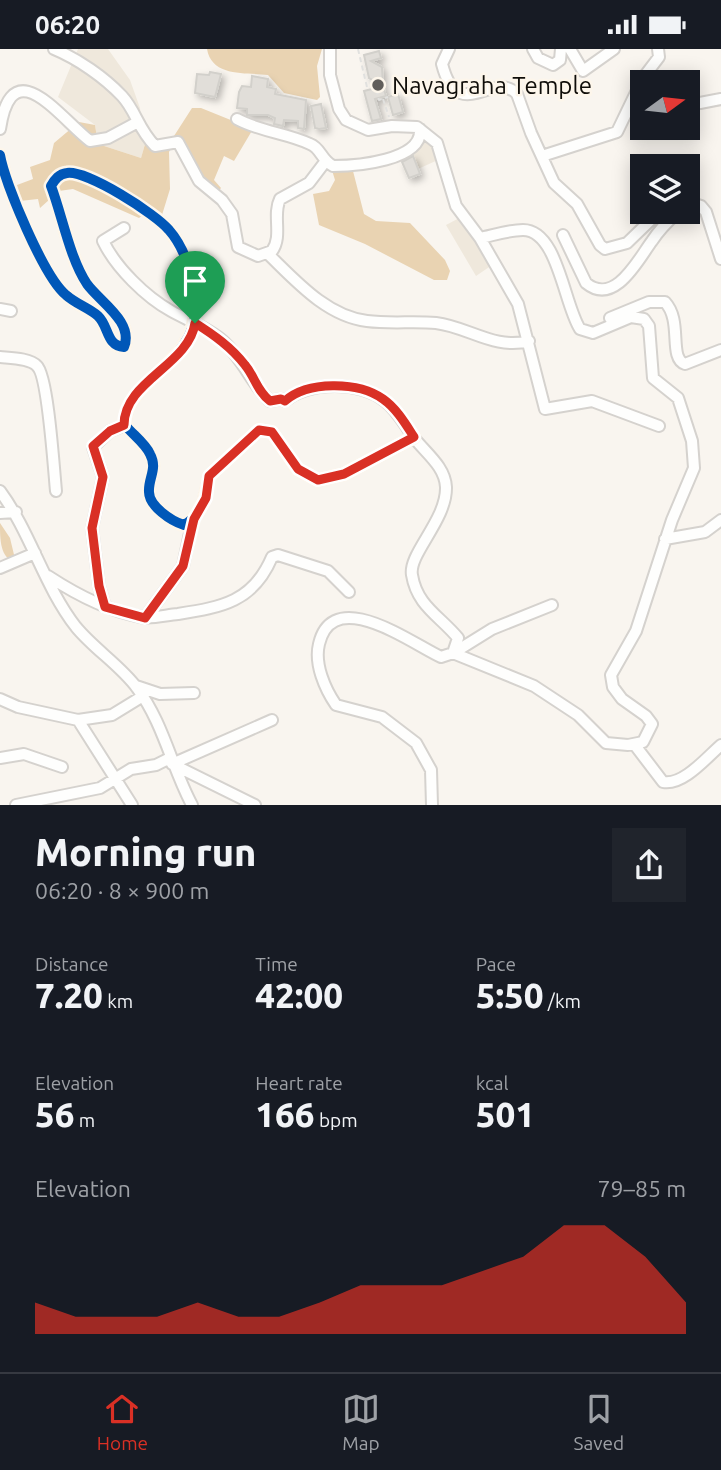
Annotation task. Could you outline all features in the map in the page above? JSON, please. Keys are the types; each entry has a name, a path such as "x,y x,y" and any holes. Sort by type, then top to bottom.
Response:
{"street":[{"path":"54,49 77,54 122,97 136,123 155,146 178,142 199,181 222,200 232,214 238,247 258,256 267,253 277,242 280,199 309,183 325,162"},
{"path":"330,49 330,75 342,115 363,130 392,126 421,129 437,143 456,206 480,238 513,293 529,341 545,409 592,401 659,426"},
{"path":"449,49 442,64 445,77 455,92 463,95 506,88 513,90 554,183 577,204 600,245 606,249 626,243 646,224"},
{"path":"533,49 538,58 553,65 560,60 561,49"},
{"path":"570,49 583,71 614,49"},
{"path":"542,156 617,132 643,78 659,57 658,49"},
{"path":"0,129 4,106 10,95 30,89 48,101 90,141 108,138 136,123"},
{"path":"700,103 721,99"},
{"path":"237,119 267,132 311,144 325,162 341,166 402,155 416,144 421,129"},
{"path":"0,155 31,237 53,280 65,295 99,317 112,344 124,347 127,340 124,328 85,281 51,185 56,177 68,172 97,181 168,228 181,246 196,302 195,323 189,340 131,403 124,415 124,425 149,451 154,476 149,491 154,504 174,522 184,525 194,519"},
{"path":"700,209 706,212 721,259"},
{"path":"563,235 586,283 592,288 606,288 618,284 636,267 652,241 667,224"},
{"path":"124,227 104,239 104,245 153,299 222,340 247,367 261,394 270,401 285,401 306,389 366,391 393,408 440,467 446,489 439,519 413,559 411,573 425,607 458,638 453,653"},
{"path":"453,653 542,691 578,715 606,743 643,742 652,724 646,716 622,699 613,687 611,675 636,631 665,539 694,468 692,441 678,398 653,378 649,361 649,326 644,319 631,317 593,333 580,329 566,302 554,257 534,232 524,230 480,238"},
{"path":"267,253 326,305 349,317 402,324 437,323 505,344 529,341"},
{"path":"601,329 608,319 657,300 665,302 673,310 676,321 676,357 679,362 685,364 721,349"},
{"path":"0,357 32,363 40,370 50,417 49,438 56,491"},
{"path":"105,607 99,586 92,528 103,477 93,446 110,431 124,425"},
{"path":"145,618 183,566 194,519 206,498 209,476 259,430 272,432 298,469 318,480 344,474 414,437"},
{"path":"0,491 16,512 46,575 77,628 136,686 143,697 192,805"},
{"path":"0,513 16,512"},
{"path":"665,539 705,532 721,520"},
{"path":"0,568 35,554"},
{"path":"46,575 76,595 105,607 145,618 221,607 254,588 272,557 278,555 328,571 349,592"},
{"path":"432,805 431,770 422,752 382,717 336,705 317,657 318,645 329,625 351,618 391,628 442,657 483,634 552,605"},
{"path":"136,686 160,694 194,692"},
{"path":"0,699 18,708 78,720 112,715 143,697"},
{"path":"78,720 132,805"},
{"path":"16,805 100,788 131,769 171,761 272,720"},
{"path":"634,744 663,782 669,783 680,779 721,745"},
{"path":"0,758 24,754 62,767"},
{"path":"171,761 255,805"}],"path":[{"path":"358,49 367,87 375,86 379,100 388,97"},
{"path":"383,98 392,126"}],"shaded area":[{"path":"78,49 108,49 130,80 140,108 142,130 148,134 141,158 98,144 95,125 58,97"},
{"path":"207,49 322,49 317,66 320,97 317,100 284,93 268,75 223,69 210,58"},
{"path":"192,108 201,108 253,129 234,161 224,156 214,180 221,188 217,193 199,179 174,142 169,152 170,189 162,215 152,208 139,218 73,189 59,191 40,208 38,199 20,201 17,185 33,179 30,167 50,160 54,143 79,122 95,125 98,144 141,158 148,134 161,143 174,136"},
{"path":"426,137 440,159 418,169 412,152"},
{"path":"331,167 353,171 364,214 376,221 410,223 445,260 450,271 447,280 434,280 365,244 319,225 313,194 329,191 335,180"},
{"path":"465,215 498,261 476,276 446,225"},
{"path":"0,523 10,538 16,563 4,553"}],"building":[{"path":"379,51 381,58 371,61 382,67 383,86 369,78 364,55"},
{"path":"210,72 221,74 215,97 195,93 197,74 209,75"},
{"path":"252,76 268,79 267,87 276,89 275,94 306,100 304,129 298,128 298,121 284,120 283,126 274,124 275,118 268,115 247,115 247,109 237,108 239,92 242,86 251,87"},
{"path":"383,86 386,96 375,99 381,119 372,121 364,91"},
{"path":"398,94 403,112 393,115 388,97"},
{"path":"321,104 326,128 319,129 315,128 311,106"},
{"path":"413,156 420,174 409,178 402,162"}],"cycle path":[{"path":"0,155 17,207 47,270 66,295 102,320 111,339 118,346 124,347 124,329 81,274 51,186 54,181 67,173 77,174 121,194 162,223 175,237 184,255 195,295 193,326 185,343 135,396 128,409 125,425 150,454 153,464 150,497 157,508 167,516 184,525 196,516 209,476 259,430 272,432 297,469 318,480 344,474 414,437"}],"place":[{"name":"Navagraha Temple","path":"378,85"}],"route":[{"path":"195,323 222,340 236,354 247,367 261,394 270,401 285,401 294,393 306,389 366,391 377,395 393,408 414,437 344,474 318,480 306,477 298,469 272,432 259,430 209,476 206,498 194,519 183,566 145,618 120,613 105,607 99,586 92,528 103,477 93,446 110,431 124,425 124,415 131,403 189,340 195,323"}]}
